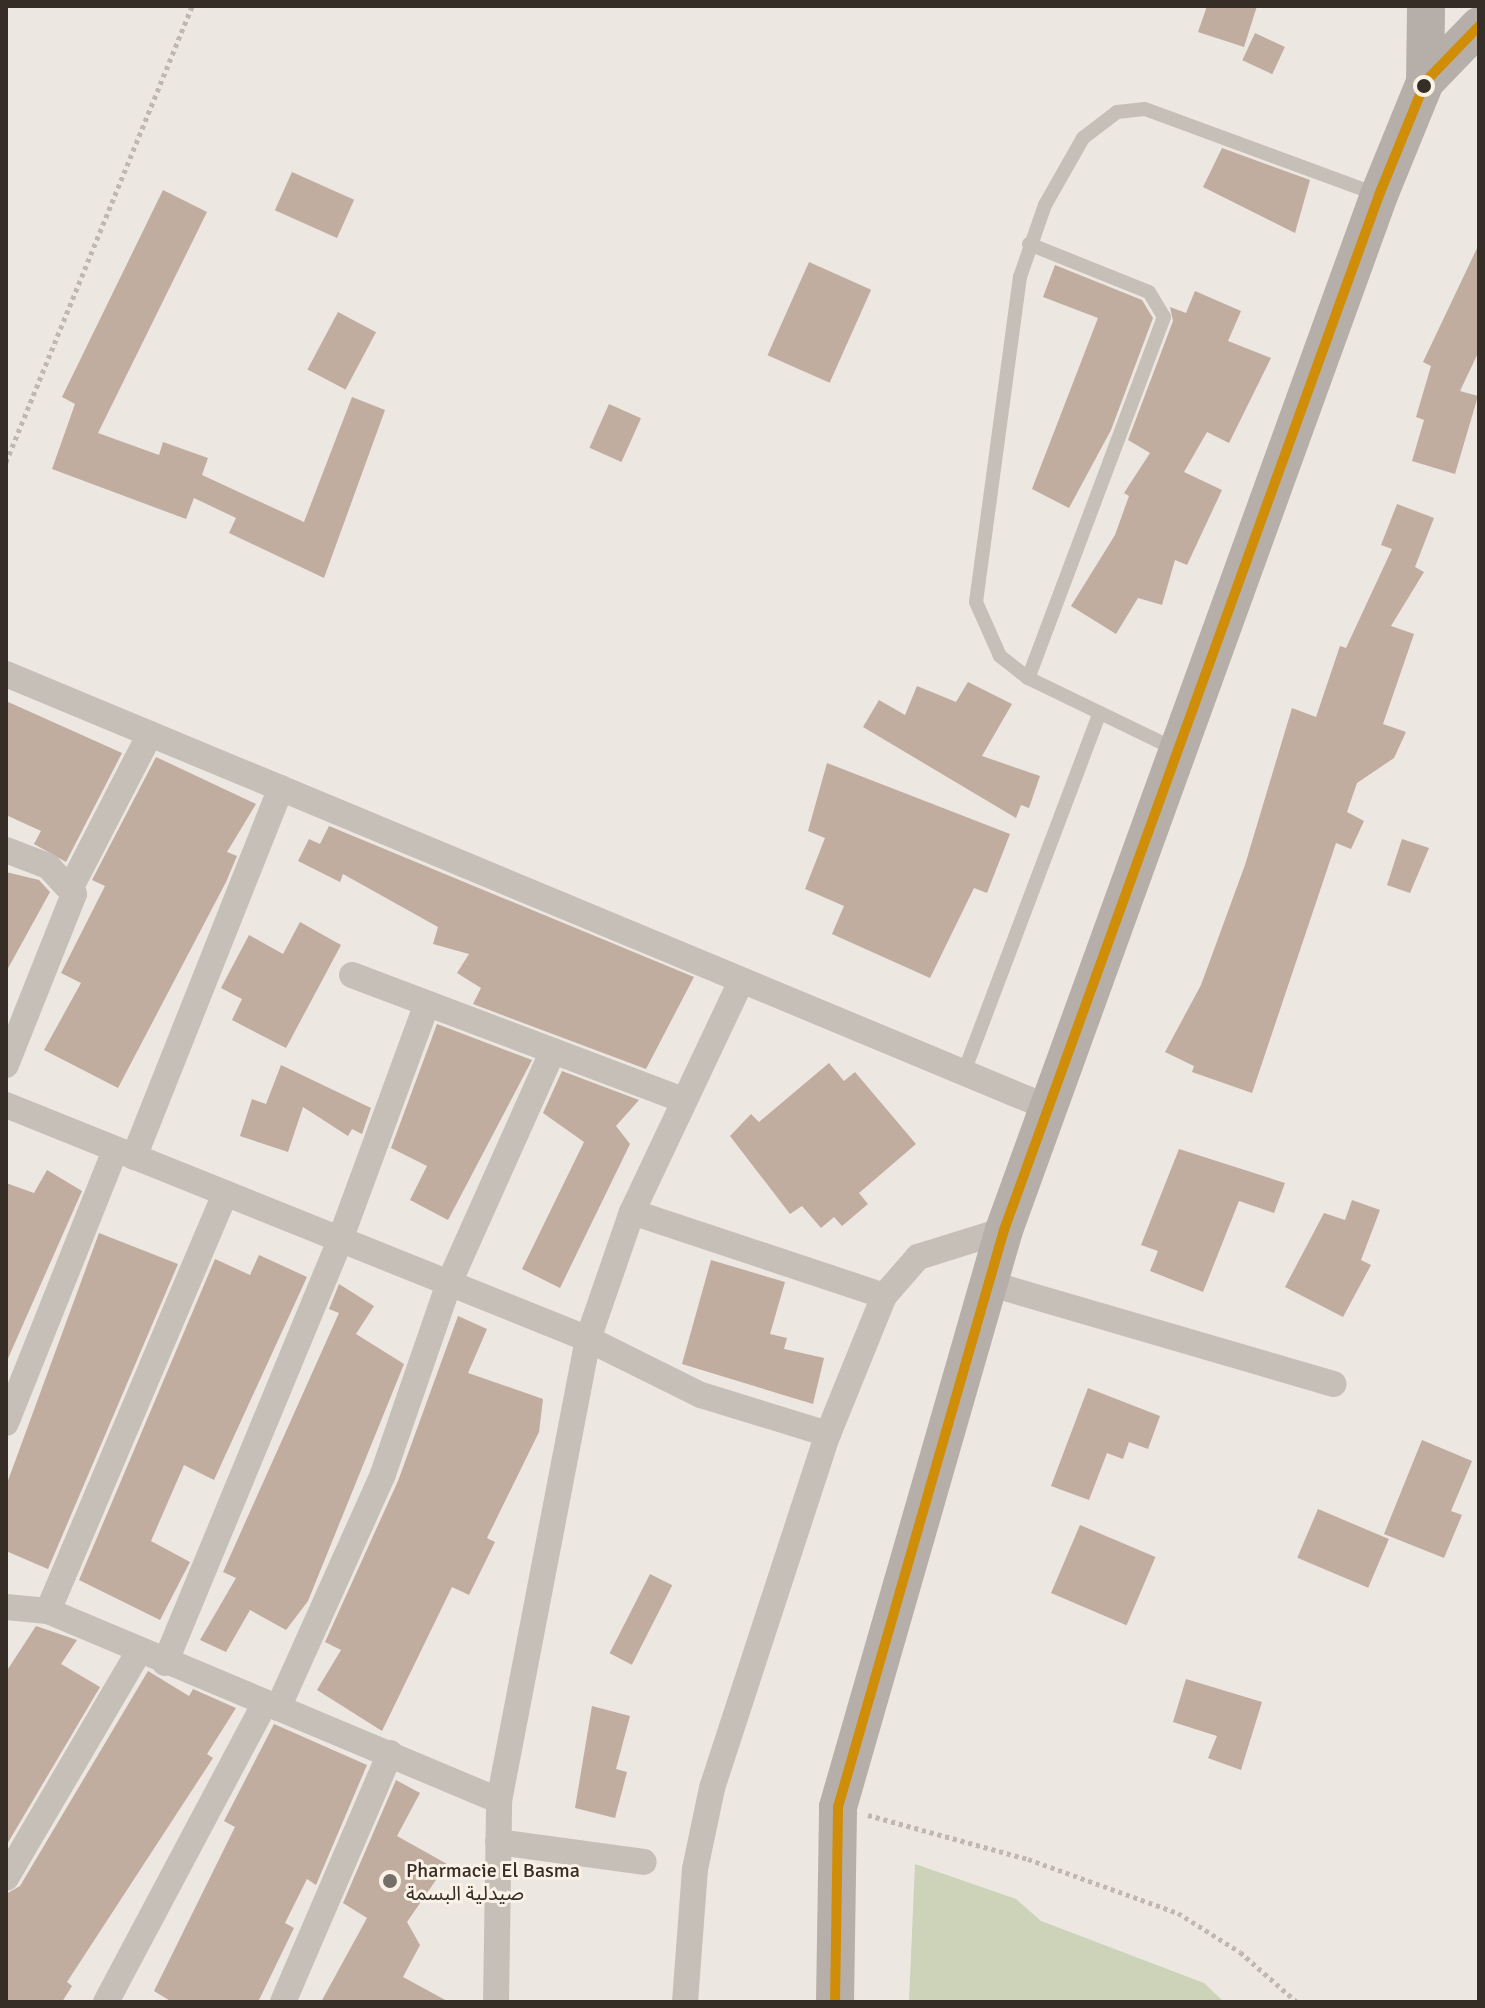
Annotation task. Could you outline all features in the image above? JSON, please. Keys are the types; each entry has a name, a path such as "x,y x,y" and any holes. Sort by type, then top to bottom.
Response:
{"street":[{"path":"835,2002 838,1807 988,1283 1004,1230 1175,749 1379,195 1425,82 1426,6"},
{"path":"1425,82 1479,26"},
{"path":"6,674 1049,1108"},
{"path":"6,1065 70,913 72,885 150,734"},
{"path":"6,1423 281,788"},
{"path":"6,850 72,885"},
{"path":"352,975 681,1099"},
{"path":"496,2002 499,1801 588,1339 632,1212 681,1099 741,981"},
{"path":"165,1663 340,1240 427,1003"},
{"path":"106,2002 272,1705 383,1474 449,1283 553,1051"},
{"path":"6,1105 588,1339 701,1395 828,1434"},
{"path":"48,1611 225,1194"},
{"path":"632,1212 884,1296"},
{"path":"685,2002 695,1869 712,1788 828,1434 884,1296 918,1257 1004,1230"},
{"path":"988,1283 1334,1384"},
{"path":"6,1607 48,1611 138,1653 390,1753 499,1801"},
{"path":"6,1878 138,1653"},
{"path":"283,2002 390,1753"},
{"path":"498,1842 644,1862"}],"lane":[{"path":"1175,749 1028,678 1000,656 976,602 1029,244 1063,169 1083,138 1117,112 1145,109 1379,195"},
{"path":"1028,678 1164,317 1149,292 1029,244"},
{"path":"964,1072 1100,713"}],"path":[{"path":"6,462 192,6"},
{"path":"838,1807 1028,1859 1178,1913 1240,1952 1297,2002"}],"green space":[{"path":"915,1864 1016,1899 1041,1921 1204,1983 1224,2002 909,2002"}],"building":[{"path":"1207,6 1257,6 1244,47 1198,32"},
{"path":"1255,33 1285,47 1272,74 1242,60"},
{"path":"1222,148 1310,180 1295,233 1203,187"},
{"path":"292,172 354,200 337,238 275,210"},
{"path":"163,190 207,212 98,433 159,455 163,442 208,458 202,475 304,522 352,397 385,410 324,578 229,533 236,518 194,498 186,519 52,469 75,404 62,397"},
{"path":"1479,244 1479,351 1460,391 1478,396 1455,474 1412,461 1424,420 1416,417 1431,366 1423,362"},
{"path":"809,262 871,290 830,383 768,355"},
{"path":"1055,265 1142,300 1153,318 1111,430 1069,508 1032,489 1098,318 1043,297"},
{"path":"1195,291 1241,311 1228,341 1271,358 1229,443 1207,432 1184,472 1222,490 1187,565 1175,560 1162,605 1138,598 1116,634 1071,606 1115,535 1129,496 1124,493 1150,453 1128,440 1173,321 1170,307 1186,313"},
{"path":"338,312 376,332 345,390 307,369"},
{"path":"609,404 641,418 621,462 589,448"},
{"path":"1397,504 1434,518 1415,567 1424,572 1391,626 1414,634 1383,724 1406,732 1394,758 1357,783 1347,812 1364,821 1351,849 1336,843 1252,1093 1192,1072 1194,1066 1165,1052 1201,985 1245,865 1292,708 1316,717 1340,646 1346,648 1392,549 1381,545"},
{"path":"968,682 1012,704 982,756 1040,776 1029,808 1021,805 1016,818 863,727 879,700 905,715 917,686 956,702"},
{"path":"6,701 122,753 66,862 34,844 41,831 6,815"},
{"path":"156,757 256,804 227,852 237,856 226,882 118,1088 44,1050 81,983 61,973 105,886 92,880"},
{"path":"827,763 1010,834 987,893 974,888 930,978 832,934 844,906 805,889 825,838 808,831"},
{"path":"329,826 694,977 646,1069 473,1004 481,988 457,973 469,954 433,944 438,927 343,874 340,882 298,861 309,839 320,844"},
{"path":"1402,839 1429,848 1410,893 1387,885"},
{"path":"6,872 39,880 50,892 6,972"},
{"path":"300,922 341,945 286,1048 232,1020 242,999 221,988 249,935 283,954"},
{"path":"437,1024 532,1060 448,1220 410,1200 427,1166 391,1148"},
{"path":"829,1063 844,1081 855,1072 916,1144 859,1193 868,1204 842,1226 834,1217 821,1228 802,1206 790,1214 730,1136 751,1114 759,1122"},
{"path":"281,1065 371,1108 362,1134 352,1129 348,1136 303,1107 288,1152 240,1136 252,1099 266,1104"},
{"path":"562,1071 639,1100 616,1126 630,1144 560,1288 522,1269 584,1142 543,1113"},
{"path":"1179,1149 1285,1183 1274,1213 1239,1201 1203,1292 1150,1271 1158,1251 1141,1245"},
{"path":"47,1170 82,1191 6,1363 6,1183 34,1193"},
{"path":"1352,1200 1380,1210 1361,1260 1371,1265 1343,1317 1285,1287 1324,1213 1345,1220"},
{"path":"99,1233 178,1264 48,1569 6,1551 6,1486"},
{"path":"259,1255 307,1277 214,1480 184,1465 151,1541 190,1562 160,1620 79,1580 215,1259 250,1275"},
{"path":"711,1260 785,1282 770,1334 787,1338 784,1349 824,1358 813,1404 682,1364"},
{"path":"339,1284 374,1306 356,1334 404,1364 308,1601 286,1630 250,1610 226,1652 200,1640 236,1578 223,1572 339,1313 329,1309"},
{"path":"458,1316 487,1329 468,1373 543,1399 539,1432 487,1538 495,1542 469,1595 452,1587 382,1731 317,1690 341,1650 325,1642 398,1481"},
{"path":"1088,1388 1160,1416 1148,1449 1129,1442 1123,1459 1107,1453 1089,1500 1051,1486"},
{"path":"1422,1440 1472,1461 1451,1511 1462,1515 1444,1558 1384,1534"},
{"path":"1318,1509 1389,1539 1368,1588 1297,1558"},
{"path":"1080,1525 1155,1557 1127,1625 1051,1593"},
{"path":"650,1574 672,1585 632,1665 610,1653"},
{"path":"36,1626 77,1640 61,1664 100,1687 6,1846 6,1672"},
{"path":"148,1671 189,1696 193,1689 236,1708 207,1754 213,1758 67,1982 72,1986 62,2002 6,2002 6,1894 20,1886"},
{"path":"1186,1679 1262,1702 1241,1770 1208,1758 1217,1736 1173,1722"},
{"path":"592,1706 630,1716 616,1769 627,1772 615,1818 575,1808"},
{"path":"274,1724 367,1765 316,1885 307,1879 285,1923 294,1928 258,2002 172,2002 154,1991 235,1827 224,1821"},
{"name":"Pharmacie El Basma صيدلية البسمة","path":"396,1780 420,1793 397,1836 447,1864 407,1922 420,1945 403,1977 449,2002 321,2002 367,1918 343,1903"}],"transit line":[{"path":"835,2002 838,1807 1004,1230 1379,195 1425,82 1479,26"}],"place":[{"name":"Pharmacie El Basma صيدلية البسمة","path":"390,1881"}]}
